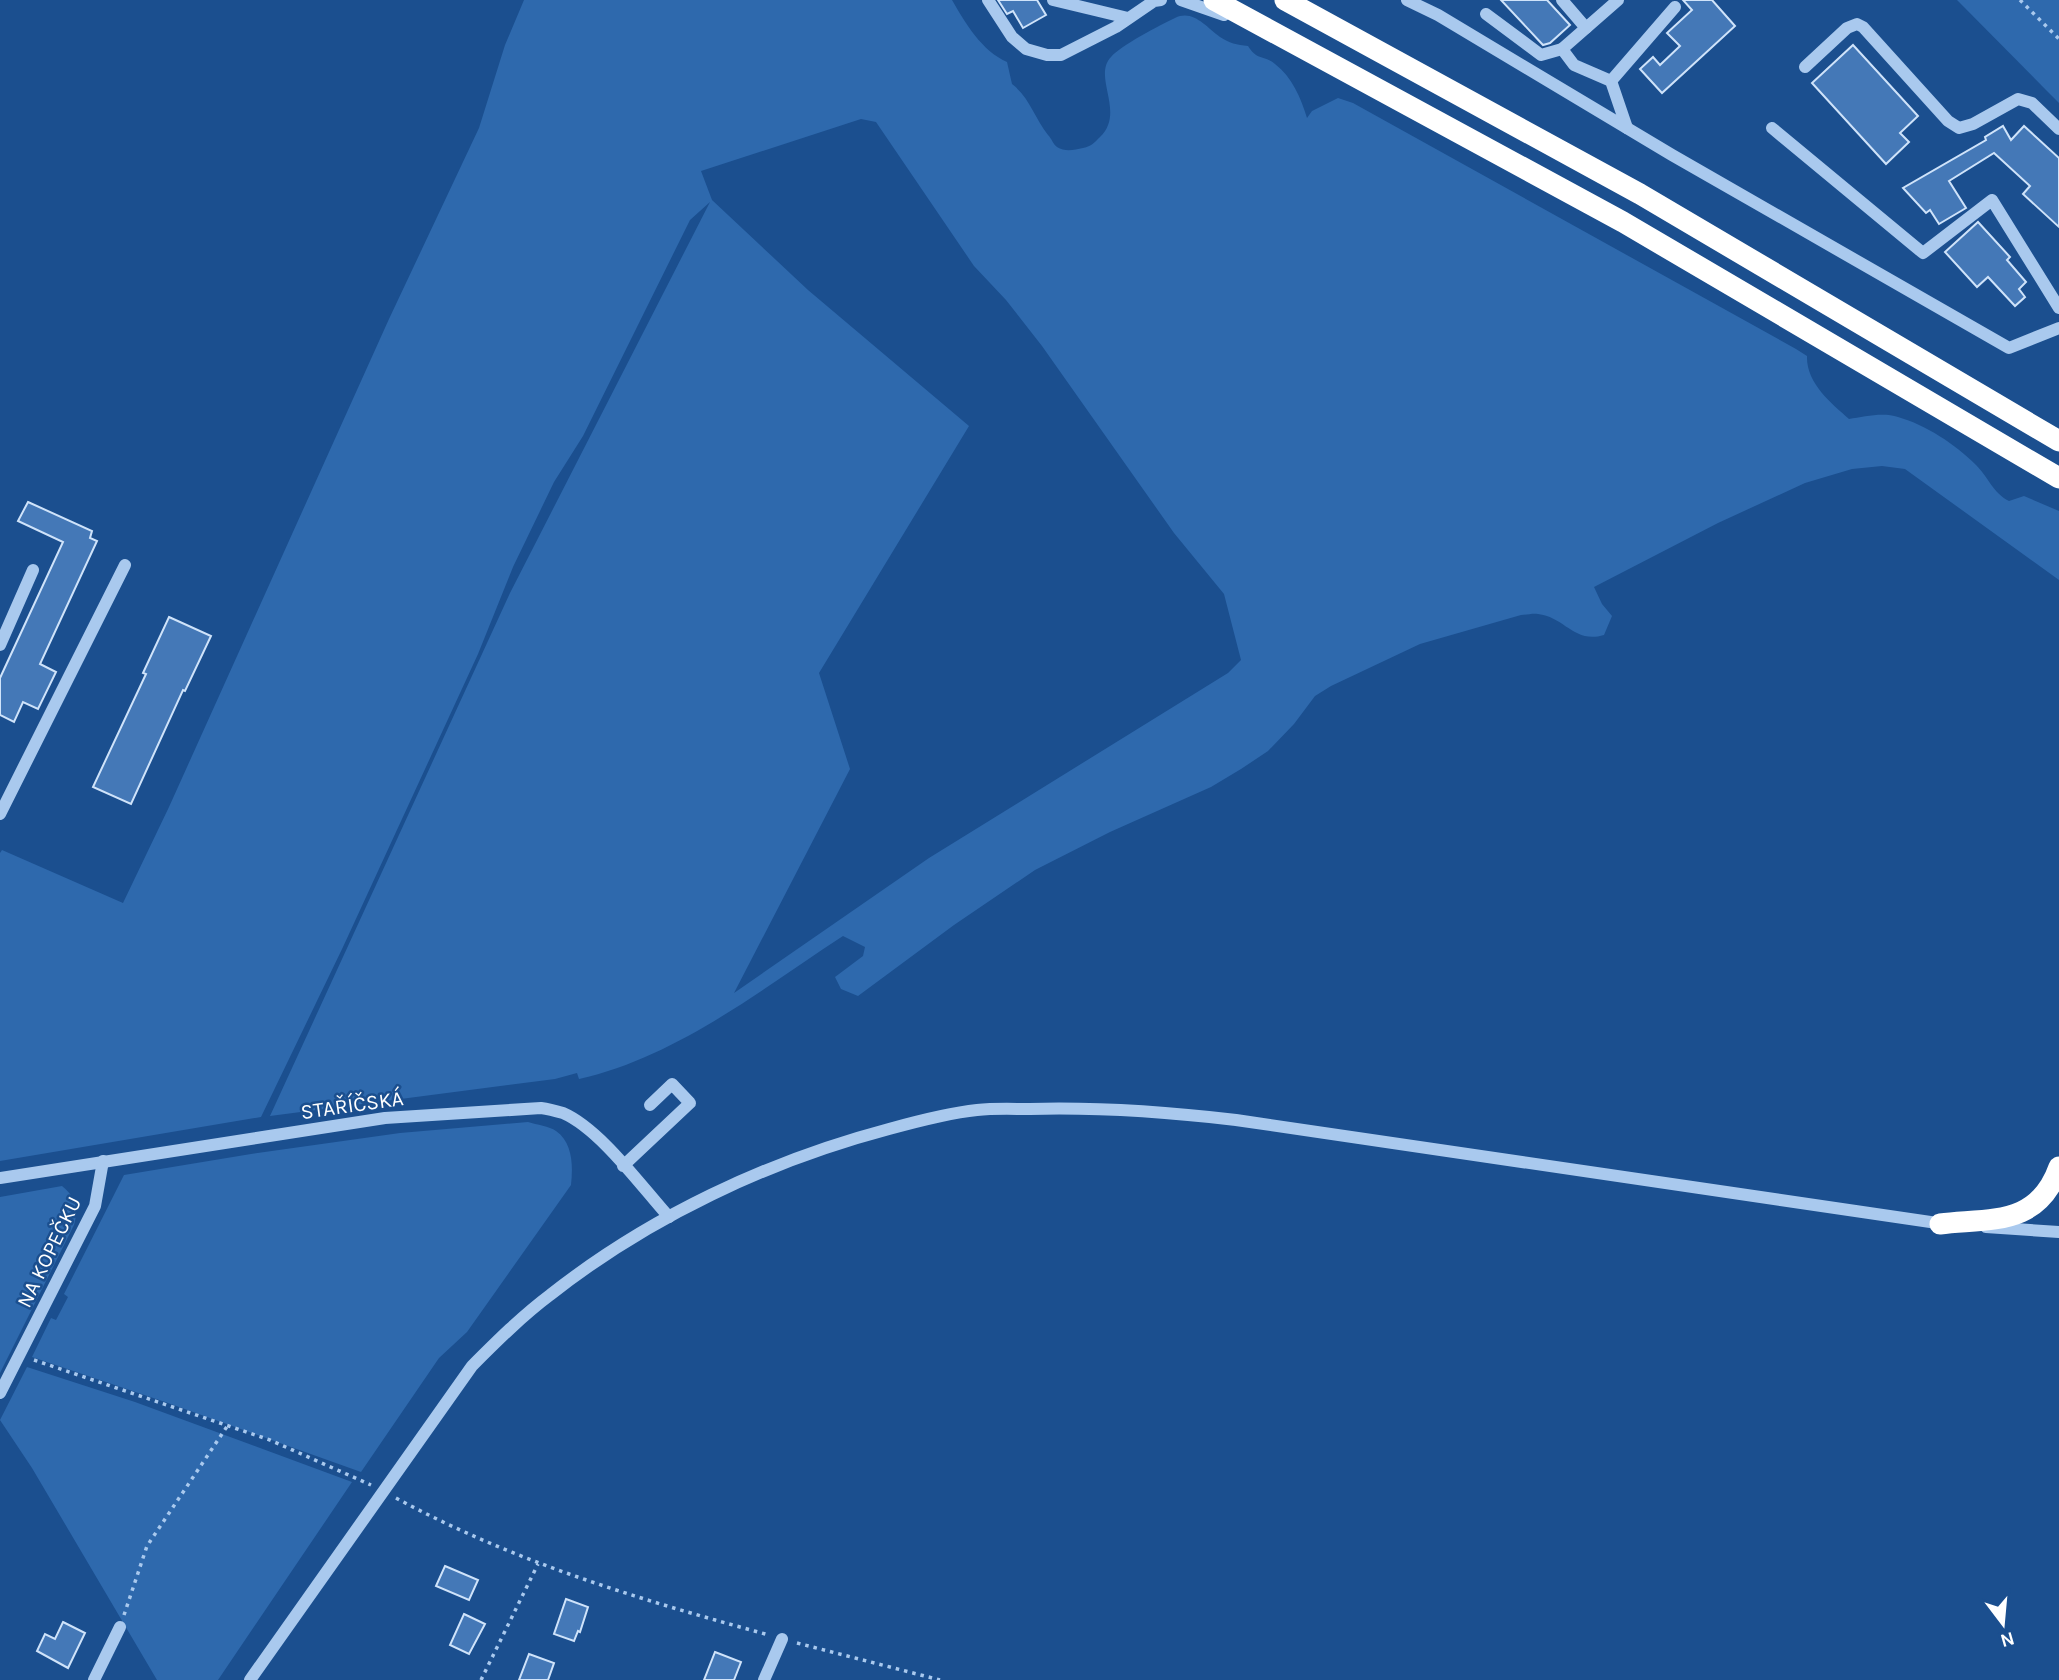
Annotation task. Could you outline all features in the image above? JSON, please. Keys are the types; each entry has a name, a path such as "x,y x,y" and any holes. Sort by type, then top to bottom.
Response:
{"highway":[{"path":"1213,0 1623,222 2059,480"},
{"path":"1285,0 1640,194 2059,441"},
{"path":"1940,1224 2015,1216 2045,1195 2052,1186 2059,1167"}],"street":[{"path":"988,0 1012,37 1026,49 1047,55 1061,55 1154,1 1161,0"},
{"path":"1053,0 1128,18"},
{"path":"1181,0 1300,45"},
{"path":"1406,0 1438,15 1627,128 2009,348 2059,328"},
{"path":"1562,0 1586,28"},
{"path":"1486,15 1541,55 1562,49 1618,0"},
{"path":"1611,81 1675,7"},
{"path":"1805,66 1847,28 1857,24 1863,27 1948,121 1959,128 1973,124 2018,99 2032,103 2059,130"},
{"path":"1562,49 1574,65 1611,81 1627,128"},
{"path":"1772,128 1923,253 1993,200 2059,308"},
{"path":"0,814 125,565"},
{"path":"0,645 33,570"},
{"path":"623,1166 690,1104 671,1084 650,1105"},
{"path":"250,1680 472,1366 550,1294 669,1217 751,1177 832,1144 911,1123 977,1110 1078,1107 1160,1111 1236,1119 1940,1224 2059,1232"},
{"name":"STAŘÍČSKÁ","path":"0,1178 385,1118 541,1108 563,1114 586,1128 669,1217"},
{"name":"NA KOPEČKU","path":"0,1394 95,1206 103,1161"},
{"path":"94,1680 120,1627"},
{"path":"764,1680 782,1639"}],"path":[{"path":"2020,0 2059,39"},
{"path":"19,1355 270,1440 538,1564 649,1602 940,1680"},
{"path":"120,1627 147,1546 228,1425"},
{"path":"481,1680 538,1564"}],"shaded area":[{"path":"524,0 952,0 982,44 1007,62 1012,84 1028,102 1054,144 1060,149 1070,150 1091,145 1107,127 1110,106 1105,74 1111,57 1131,42 1175,18 1193,17 1223,39 1248,46 1255,54 1281,69 1295,88 1307,118 1312,111 1338,98 1353,103 1807,356 1815,384 1849,419 1886,415 1919,425 1940,436 1968,457 2004,498 2009,501 2024,496 2059,511 2059,580 1905,469 1882,466 1852,469 1805,483 1718,523 1594,587 1602,604 1612,616 1604,635 1585,636 1547,616 1521,615 1420,644 1331,686 1315,696 1294,724 1268,751 1241,769 1211,787 1110,832 1035,870 954,925 858,996 841,989 835,977 863,956 865,947 843,936 717,1020 650,1055 615,1069 579,1079 577,1073 555,1079 270,1116 510,593 710,202 690,220 583,436 554,482 513,567 478,654 343,947 261,1117 0,1161 0,853 2,850 123,903 479,128 505,45","holes":["861,119 876,122 974,266 1006,300 1042,346 1174,533 1224,594 1241,660 1228,673 929,858 734,993 850,769 819,673 969,426 808,290 712,200 701,171"]},
{"path":"1957,0 2059,0 2059,103 2046,90"},
{"path":"528,1122 553,1129 562,1136 569,1148 572,1163 571,1185 467,1332 439,1358 361,1472 32,1357 51,1318 56,1320 68,1297 64,1294 124,1175 400,1133"},
{"path":"62,1186 75,1203 74,1225 0,1373 0,1197"},
{"path":"27,1367 135,1402 352,1482 218,1680 157,1680 32,1468 0,1420"}],"building":[{"path":"998,0 1037,0 1046,15 1023,28 1013,11 1007,14"},
{"path":"1501,0 1547,0 1570,25 1550,43 1543,45"},
{"path":"1683,0 1712,0 1735,26 1662,93 1640,69 1653,57 1660,65 1680,46 1667,33 1692,10"},
{"path":"1853,45 1918,116 1900,133 1909,142 1886,164 1812,83"},
{"path":"2003,126 2011,140 2024,126 2059,158 2059,227 2023,194 2030,186 1994,153 1949,181 1966,208 1939,224 1930,210 1926,213 1903,188 1986,140 1985,137"},
{"path":"1978,222 2010,257 2007,260 2026,282 2019,289 2025,297 2015,306 1988,277 1977,287 1945,252"},
{"path":"28,502 92,531 90,538 97,541 40,664 56,672 38,709 23,702 14,722 0,715 0,678 63,542 18,521"},
{"path":"169,617 211,636 131,804 93,787 146,674 143,673"},
{"path":"445,1566 478,1580 469,1600 436,1586"},
{"path":"566,1599 588,1607 580,1632 578,1631 574,1641 554,1634"},
{"path":"464,1614 485,1624 469,1654 450,1645"},
{"path":"63,1622 85,1633 68,1668 37,1651 45,1634 55,1639"},
{"path":"715,1652 741,1662 734,1680 704,1680"},
{"path":"529,1654 554,1663 548,1680 519,1680"}]}
